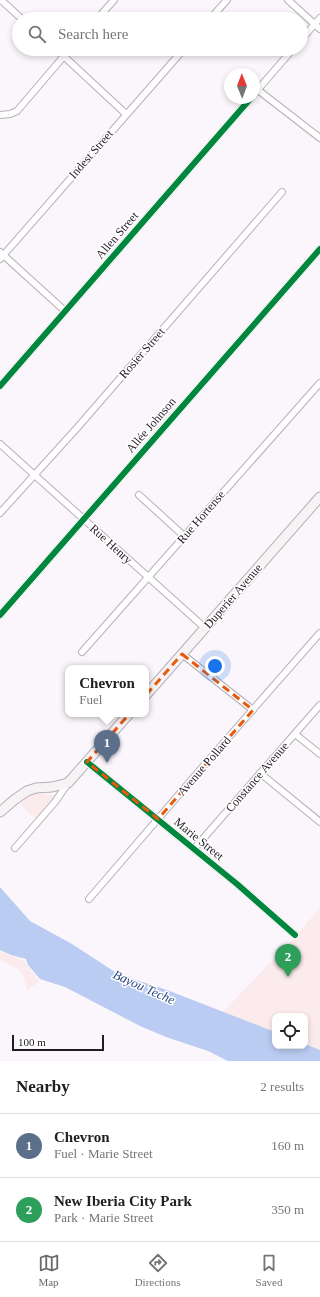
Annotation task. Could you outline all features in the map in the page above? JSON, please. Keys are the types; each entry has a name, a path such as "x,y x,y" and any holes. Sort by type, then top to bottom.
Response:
{"main road":[{"name":"Duperier Avenue","path":"149,692 320,497"},
{"path":"0,812 27,791 36,788 52,787 68,783 126,717"}],"street":[{"path":"1,0 14,12"},
{"path":"103,12 114,0"},
{"path":"216,12 227,0"},
{"path":"288,0 301,12"},
{"path":"308,18 320,29"},
{"path":"308,31 320,18"},
{"path":"0,115 10,114 17,111 64,56 126,114"},
{"name":"Indest Street","path":"1,256 178,56"},
{"path":"260,87 287,56"},
{"path":"260,95 320,138"},
{"name":"Allen Street","path":"0,386 246,104"},
{"name":"Rosier Street","path":"0,513 35,475 282,192"},
{"name":"Allée Johnson","path":"0,615 320,249"},
{"path":"1,256 65,311"},
{"name":"Rue Hortense","path":"82,652 320,383"},
{"name":"Rue Henry","path":"0,444 205,628"},
{"path":"139,495 184,536"},
{"name":"Avenue Pollard","path":"89,899 320,633"},
{"path":"182,654 253,710"},
{"name":"Constance Avenue","path":"194,849 320,705"},
{"path":"295,734 320,754"},
{"name":"Marie Street","path":"87,762 117,788 158,819 295,935"},
{"path":"260,773 320,822"},
{"path":"15,848 55,802 68,783"}],"highlighted area":[{"path":"182,654 253,710 158,819 87,762"}],"shaded area":[{"path":"34,794 56,795 36,820 20,804 27,797"},
{"path":"320,908 320,1050 308,1045 308,1013 272,1013 272,1031 223,1012 290,942"},
{"path":"0,951 24,961 39,981 27,991 24,978 20,970 0,960"}],"water":[{"name":"Bayou Teche","path":"0,887 30,921 72,944 118,974 167,990 272,1031 272,1049 308,1049 308,1045 320,1050 320,1061 228,1061 208,1051 166,1037 140,1026 65,987 40,979 28,965 26,959 0,950"}],"cycle path":[{"path":"0,386 246,104"},
{"path":"0,615 320,249"},
{"path":"87,762 237,884 295,935"}],"place":[{"name":"Chevron","path":"107,763"},
{"name":"New Iberia City Park","path":"288,977"}]}
